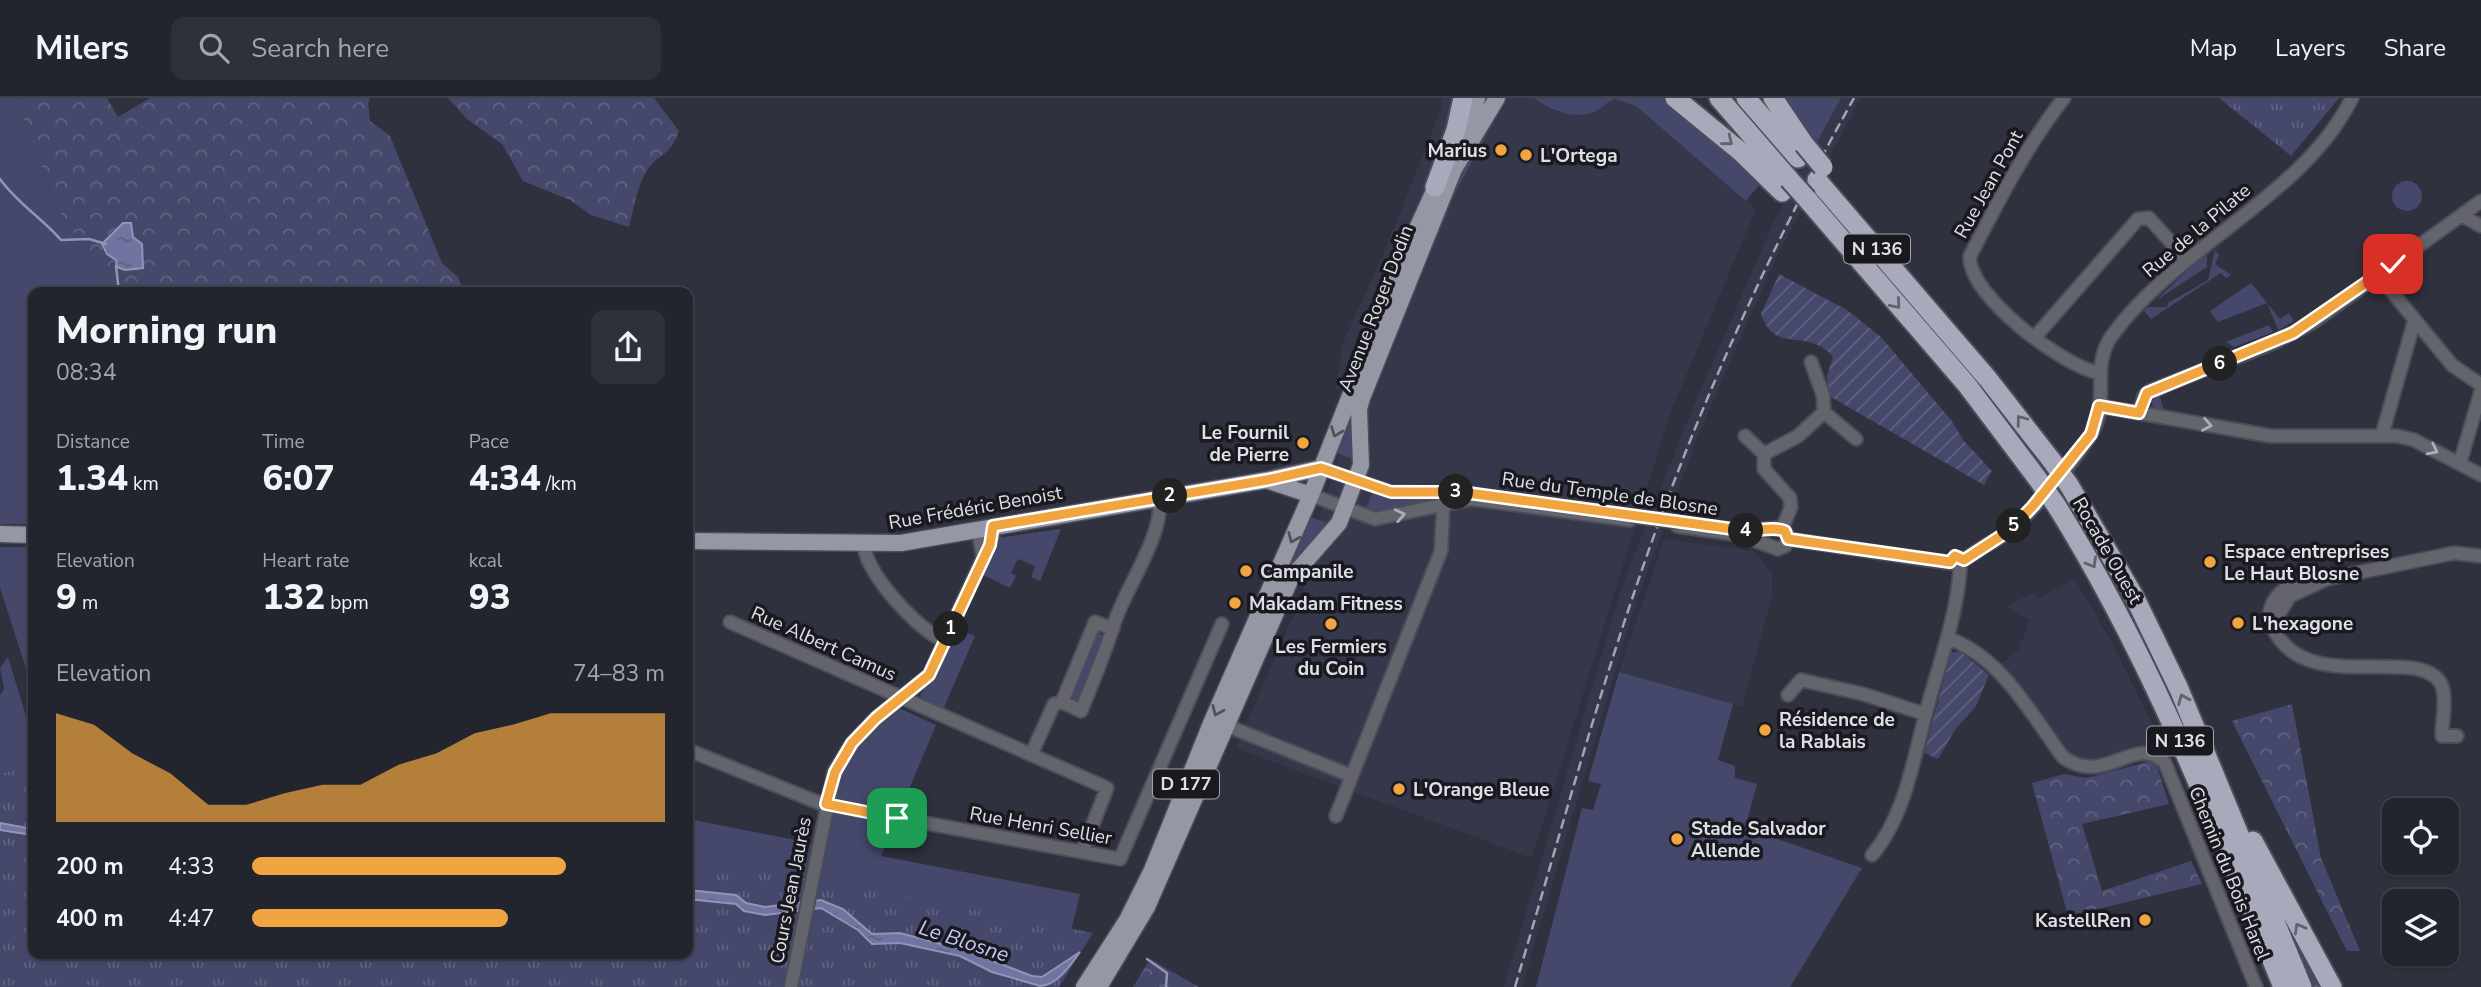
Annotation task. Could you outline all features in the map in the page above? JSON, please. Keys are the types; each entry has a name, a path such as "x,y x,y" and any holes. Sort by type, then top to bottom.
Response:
{"highway":[{"path":"1435,187 1463,98"},
{"path":"1675,98 1786,186"},
{"name":"Rocade Ouest","path":"1719,98 1786,186 1847,244 1851,253 1975,394 2056,505 2114,603 2159,693 2283,987"},
{"name":"Rocade Ouest","path":"1746,98 1801,151 1820,174 1839,205 1988,379 2069,485 2144,617 2210,762 2302,987"},
{"path":"1773,98 1801,151"},
{"path":"2210,762 2220,769 2272,879 2332,987"}],"main road":[{"name":"Avenue Roger Dodin","path":"1090,985 1152,870 1189,775 1311,495 1435,187 1469,126 1477,98"},
{"name":"Avenue Roger Dodin","path":"1090,985 1147,907 1291,578 1335,532 1361,465 1359,409 1362,398 1450,178 1497,98"},
{"name":"Rue Frédéric Benoist","path":"693,541 901,542 1267,480 1321,468"},
{"name":"Rue Frédéric Benoist","path":"1267,480 1311,495"},
{"path":"0,534 28,535"}],"street":[{"name":"Rue Jean Pont","path":"2064,98 2043,125 1970,256 1971,269 2003,312 2015,323 2080,367 2099,373"},
{"name":"Rue de la Pilate","path":"2099,406 2100,362 2112,337 2186,259 2291,173 2325,138 2352,98"},
{"path":"2139,413 2147,393 2293,333 2481,201"},
{"path":"2463,216 2481,226"},
{"path":"2035,337 2138,219 2149,218 2186,259"},
{"path":"2378,275 2452,365 2481,385"},
{"path":"2382,435 2414,322"},
{"path":"1811,362 1823,395 1824,412 1856,439"},
{"path":"2460,463 2481,391"},
{"path":"1872,855 1883,842 1899,805 1926,714 1947,638 1958,564 2010,530 2033,506 2091,434 2099,406 2271,436 2382,435 2414,440 2481,475"},
{"path":"1764,454 1798,436 1824,412"},
{"path":"1745,436 1764,454 1765,469 1790,498 1791,507 1778,535"},
{"name":"Rue du Temple de Blosne","path":"1321,468 1391,492 1444,491 1630,518"},
{"path":"1336,816 1441,551 1441,507 1444,491"},
{"name":"Rue du Temple de Blosne","path":"1311,495 1376,519 1471,499 1740,534 1778,535 1958,564"},
{"path":"1031,755 1054,704 1062,702 1081,710 1150,543 1161,511 1159,498"},
{"name":"Cours Jean Jaurès","path":"791,987 826,804 835,772 852,743 876,718 929,675 993,537 986,527"},
{"path":"864,543 868,564 916,624 937,637"},
{"path":"2457,736 2442,736 2442,687 2434,675 2412,669 2311,662 2284,643 2272,626 2270,610 2280,593 2301,582 2454,553 2481,556"},
{"name":"Rue Albert Camus","path":"730,622 1107,788 1082,852"},
{"path":"1062,702 1095,622 1113,629"},
{"name":"Rue Henri Sellier","path":"693,752 826,804 1120,859 1222,624"},
{"name":"Chemin du Bois Harel","path":"1947,638 1969,645 1993,664 2063,757 2076,767 2089,769 2147,752 2157,755 2165,763 2256,987"},
{"path":"1788,695 1801,680 1863,694 1926,714"},
{"path":"1225,726 1352,776"}],"shaded area":[{"path":"1441,98 1534,98 1555,111 1579,115 1593,113 1615,99 1636,106 1756,209 1670,414 1532,858 1236,748 1302,596 1315,528 1358,401 1336,388 1342,345 1394,229 1441,108"},
{"path":"1841,98 1861,98 1775,260 1697,438 1633,611 1522,987 1504,987 1621,589 1685,426 1774,221"},
{"path":"1664,539 1753,551 1772,573 1772,596 1742,707 1619,672"},
{"path":"2074,578 2112,642 2161,742 2087,765 2065,751 2000,665 2018,650 2030,620 2007,607 2033,592 2039,599"}],"green space":[{"path":"0,98 11,98 18,105 56,206 110,287 28,287 28,524 0,524"},
{"path":"11,98 107,98 118,117 150,98 370,98 370,121 390,136 442,263 458,277 462,287 110,287 56,206 18,105"},
{"path":"448,98 654,98 679,131 669,150 653,163 644,175 629,227 591,215 570,200 523,181 502,144 467,119"},
{"path":"1534,98 1664,98 1763,180 1746,201 1636,106 1615,99 1594,112 1576,115 1554,110"},
{"path":"1784,98 1841,98 1816,144"},
{"path":"2219,98 2339,98 2291,156"},
{"path":"1488,122 1492,125 1455,193 1438,235 1431,233"},
{"path":"2407,181 2413,182 2421,190 2421,202 2413,210 2407,211 2401,210 2393,202 2392,196 2393,190 2401,182"},
{"path":"2215,250 2219,255 2215,264 2231,275 2226,278 2221,273 2151,319 2144,311 2148,307 2167,307 2168,303 2208,280"},
{"path":"2207,252 2207,267 2155,301"},
{"path":"1779,274 1847,310 1881,337 1951,420 1964,441 1992,471 1984,485 1829,396 1827,376 1833,357 1813,343 1774,334 1761,314"},
{"path":"2251,283 2280,319 2289,313 2294,321 2278,330 2267,303 2218,322 2210,311"},
{"path":"2269,325 2273,332 2234,347 2226,342"},
{"path":"2184,385 2160,397 2164,411 2154,409 2151,402 2154,397"},
{"path":"1355,396 1356,461 1333,451"},
{"path":"1373,491 1435,497 1436,503 1385,515 1365,511"},
{"path":"1310,517 1330,524 1281,578 1295,553"},
{"path":"1061,529 1040,581 1031,577 1035,566 1018,559 1011,573 1016,576 1010,588 981,574 997,538"},
{"path":"0,547 28,547 28,675 0,588"},
{"path":"955,628 975,636 942,712 925,704 920,695 935,675"},
{"path":"1096,632 1107,637 1079,701 1069,697"},
{"path":"1960,651 1989,675 1976,706 1955,730 1938,759 1924,753 1951,653"},
{"path":"8,657 28,723 28,816 0,806 0,695 4,689 0,668"},
{"name":"Stade Salvador Allende","path":"1619,672 1733,704 1718,760 1735,766 1735,778 1757,784 1745,828 1862,868 1790,987 1536,987 1582,808 1593,810 1601,784 1588,781"},
{"path":"2292,704 2321,858 2360,951 2347,951 2232,721"},
{"path":"899,708 936,725 881,856 1080,894 1071,931 811,882 834,772 876,718"},
{"path":"2155,760 2169,804 2082,824 2102,891 2191,861 2202,884 2068,916 2032,783 2064,774 2086,778"},
{"path":"28,768 28,959 693,959 693,864 821,880 1093,933 1059,987 0,987 0,774"},
{"path":"693,820 811,843 804,881 693,868"},
{"path":"2295,932 2325,987 2313,987 2291,935"},
{"path":"1150,959 1199,987 1133,987"}],"water":[{"path":"123,223 131,223 133,237 142,244 143,268 125,270 117,267 116,260 107,254 102,244"},
{"path":"0,823 28,828 28,834 0,830"},
{"path":"693,891 736,895 746,903 765,907 821,900 843,909 872,934 900,933 964,950 1032,976 1042,977 1080,952 1058,978 1040,986 992,972 960,956 900,943 872,944 858,930 821,908 765,915 744,911 736,904 693,900"}],"waterway":[{"path":"0,179 14,196 61,240 89,239 106,244"},
{"path":"116,266 118,287"},
{"name":"Le Blosne","path":"1147,959 1167,973 1166,987"}],"railway":[{"path":"1515,987 1610,667 1667,501 1739,325 1794,210 1854,98"}],"place":[{"name":"Marius","path":"1501,150"},
{"name":"L'Ortega","path":"1526,155"},
{"name":"Le Fournil de Pierre","path":"1303,443"},
{"name":"Espace entreprises Le Haut Blosne","path":"2210,562"},
{"name":"Campanile","path":"1246,571"},
{"name":"Makadam Fitness","path":"1235,603"},
{"name":"L'hexagone","path":"2238,623"},
{"name":"Les Fermiers du Coin","path":"1331,624"},
{"name":"Résidence de la Rablais","path":"1765,730"},
{"name":"L'Orange Bleue","path":"1399,789"},
{"name":"Stade Salvador Allende","path":"1677,839"},
{"name":"KastellRen","path":"2145,920"}],"route":[{"path":"897,818 826,804 835,772 852,743 876,718 929,675 987,552 993,526 1267,480 1321,468 1331,469 1391,492 1461,492 1755,532 1778,528 1785,531 1788,539 1950,562 1951,558 1958,555 1964,560 2022,519 2091,434 2099,406 2139,413 2141,401 2147,393 2293,333 2312,323 2393,264"}]}
